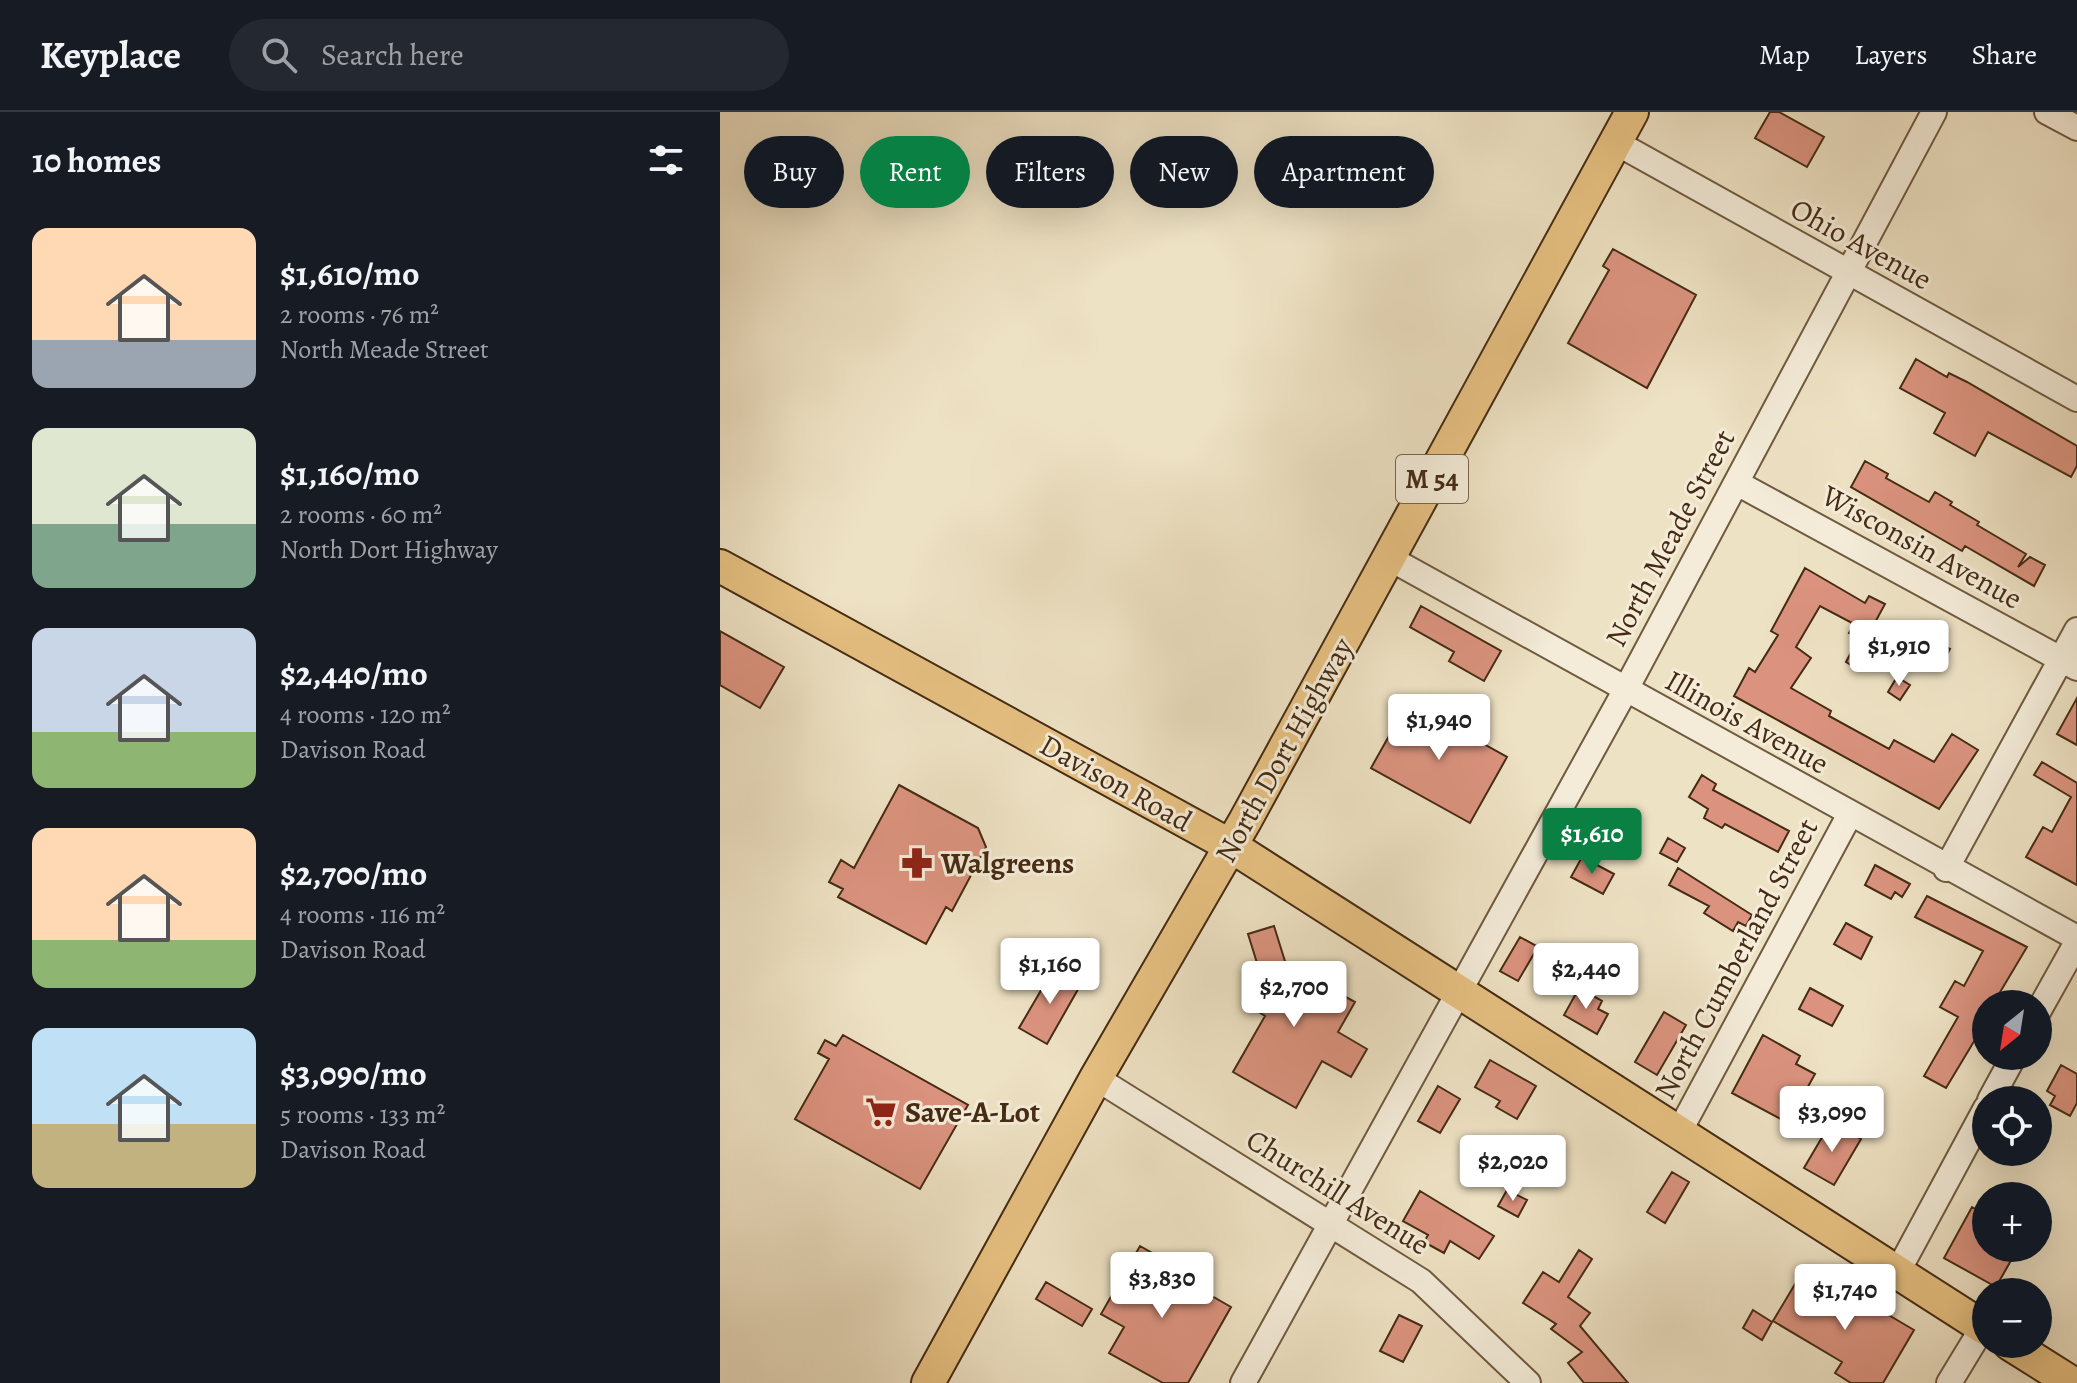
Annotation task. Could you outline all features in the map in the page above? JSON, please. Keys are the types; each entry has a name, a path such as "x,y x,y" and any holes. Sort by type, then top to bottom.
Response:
{"main road":[{"name":"North Dort Highway","path":"928,1383 1096,1078 1231,846 1632,112"},
{"name":"Davison Road","path":"720,566 1231,846 1972,1320"},
{"path":"2032,1358 2072,1383"}],"street":[{"name":"North Meade Street","path":"1243,1383 1625,691 1934,112"},
{"path":"2047,112 2077,128"},
{"name":"Ohio Avenue","path":"1615,142 2077,399"},
{"name":"Wisconsin Avenue","path":"1737,483 2069,663"},
{"name":"Illinois Avenue","path":"1389,558 2077,940"},
{"path":"1946,869 2069,663 2077,630"},
{"name":"North Cumberland Street","path":"1678,1134 1850,814"},
{"path":"2050,990 2077,940"},
{"name":"Churchill Avenue","path":"1096,1078 1421,1281 1528,1383"},
{"path":"1897,1273 1972,1134"},
{"path":"1949,1383 1972,1347"}],"building":[{"path":"1770,112 1779,112 1824,137 1807,167 1755,138"},
{"path":"1613,249 1696,295 1647,388 1568,343 1609,270 1603,266"},
{"path":"1916,359 1947,377 1949,373 1967,382 2077,446 2077,466 2071,477 1988,432 1975,456 1934,433 1945,413 1900,388"},
{"path":"1865,461 1888,474 1886,478 1929,502 1935,492 1952,502 1950,505 1979,522 1977,525 2026,554 2018,567 2030,557 2045,565 2034,586 1965,546 1962,551 1851,487"},
{"path":"1805,568 1865,603 1869,596 1885,604 1865,641 1849,633 1854,624 1820,606 1796,647 1811,658 1791,688 1831,711 1829,716 1889,749 1894,740 1934,762 1952,734 1978,750 1939,809 1734,696 1749,668 1755,672 1778,635 1771,631"},
{"path":"1421,606 1501,651 1484,681 1449,661 1454,652 1410,627"},
{"path":"720,631 784,667 760,708 720,685"},
{"path":"1927,637 1950,649 1942,663 1920,651"},
{"path":"1855,645 1869,652 1859,670 1846,662"},
{"path":"1897,677 1910,685 1900,700 1888,692"},
{"path":"2077,698 2077,745 2057,734"},
{"path":"1408,702 1507,757 1470,823 1371,768"},
{"path":"2042,762 2077,783 2077,885 2026,857 2043,827 2052,832 2071,797 2034,775"},
{"path":"1702,775 1716,784 1713,790 1789,831 1778,852 1725,824 1722,828 1704,818 1708,809 1689,797"},
{"name":"Walgreens","path":"899,785 978,828 986,847 952,911 946,907 926,944 838,897 843,889 829,882 841,860 854,868"},
{"path":"1668,838 1685,848 1677,862 1660,853"},
{"path":"1582,857 1614,874 1603,894 1571,877"},
{"path":"1875,865 1910,884 1902,897 1895,892 1891,899 1865,885"},
{"path":"1678,868 1752,915 1746,926 1738,922 1733,931 1704,913 1709,906 1669,885"},
{"path":"1927,896 2027,947 2001,990 1972,990 1972,1045 1946,1088 1924,1076 1958,1017 1940,1007 1955,981 1964,986 1983,951 1915,917"},
{"path":"1846,923 1872,937 1861,959 1834,944"},
{"path":"1274,926 1288,971 1284,979 1315,996 1322,984 1355,1002 1338,1032 1367,1049 1351,1077 1322,1061 1296,1108 1233,1072 1265,1016 1254,1009 1269,983 1262,979 1248,934"},
{"path":"1520,937 1538,947 1518,981 1500,971"},
{"path":"1054,968 1081,984 1047,1044 1019,1028"},
{"path":"1579,988 1602,1001 1598,1009 1608,1014 1597,1034 1564,1015"},
{"path":"1810,988 1843,1006 1832,1026 1799,1009"},
{"path":"1664,1012 1686,1025 1657,1075 1635,1062"},
{"name":"Save-A-Lot","path":"843,1035 968,1105 920,1189 795,1119 829,1059 818,1053 825,1040 836,1046"},
{"path":"1763,1035 1800,1056 1796,1064 1815,1074 1788,1123 1732,1093"},
{"path":"1490,1060 1536,1086 1517,1119 1496,1107 1500,1101 1475,1087"},
{"path":"2061,1065 2077,1074 2077,1103 2070,1116 2052,1106 2055,1096 2050,1086"},
{"path":"1438,1086 1460,1099 1440,1133 1418,1121"},
{"path":"1831,1122 1861,1139 1834,1185 1804,1168"},
{"path":"1672,1172 1689,1182 1665,1223 1647,1212"},
{"path":"1507,1190 1527,1200 1518,1217 1498,1206"},
{"path":"1420,1191 1494,1236 1479,1259 1450,1241 1444,1253 1424,1242 1428,1235 1403,1221"},
{"path":"1972,1207 1972,1262 2010,1262 2001,1278 1980,1278 1944,1258"},
{"path":"1140,1246 1161,1258 1158,1265 1231,1307 1188,1383 1163,1383 1109,1353 1124,1327 1101,1314"},
{"path":"1579,1250 1592,1259 1568,1297 1590,1313 1580,1326 1628,1383 1584,1383 1568,1363 1582,1352 1551,1329 1556,1324 1523,1303 1543,1272 1559,1282"},
{"path":"1801,1274 1870,1315 1875,1307 1914,1330 1883,1383 1851,1383 1835,1373 1842,1362 1773,1321"},
{"path":"1046,1282 1092,1309 1082,1326 1036,1299"},
{"path":"1753,1310 1772,1322 1762,1340 1743,1328"},
{"path":"1399,1315 1422,1326 1403,1362 1380,1351"}],"place":[{"name":"Walgreens","path":"917,863"},
{"name":"Save-A-Lot","path":"881,1112"}]}
